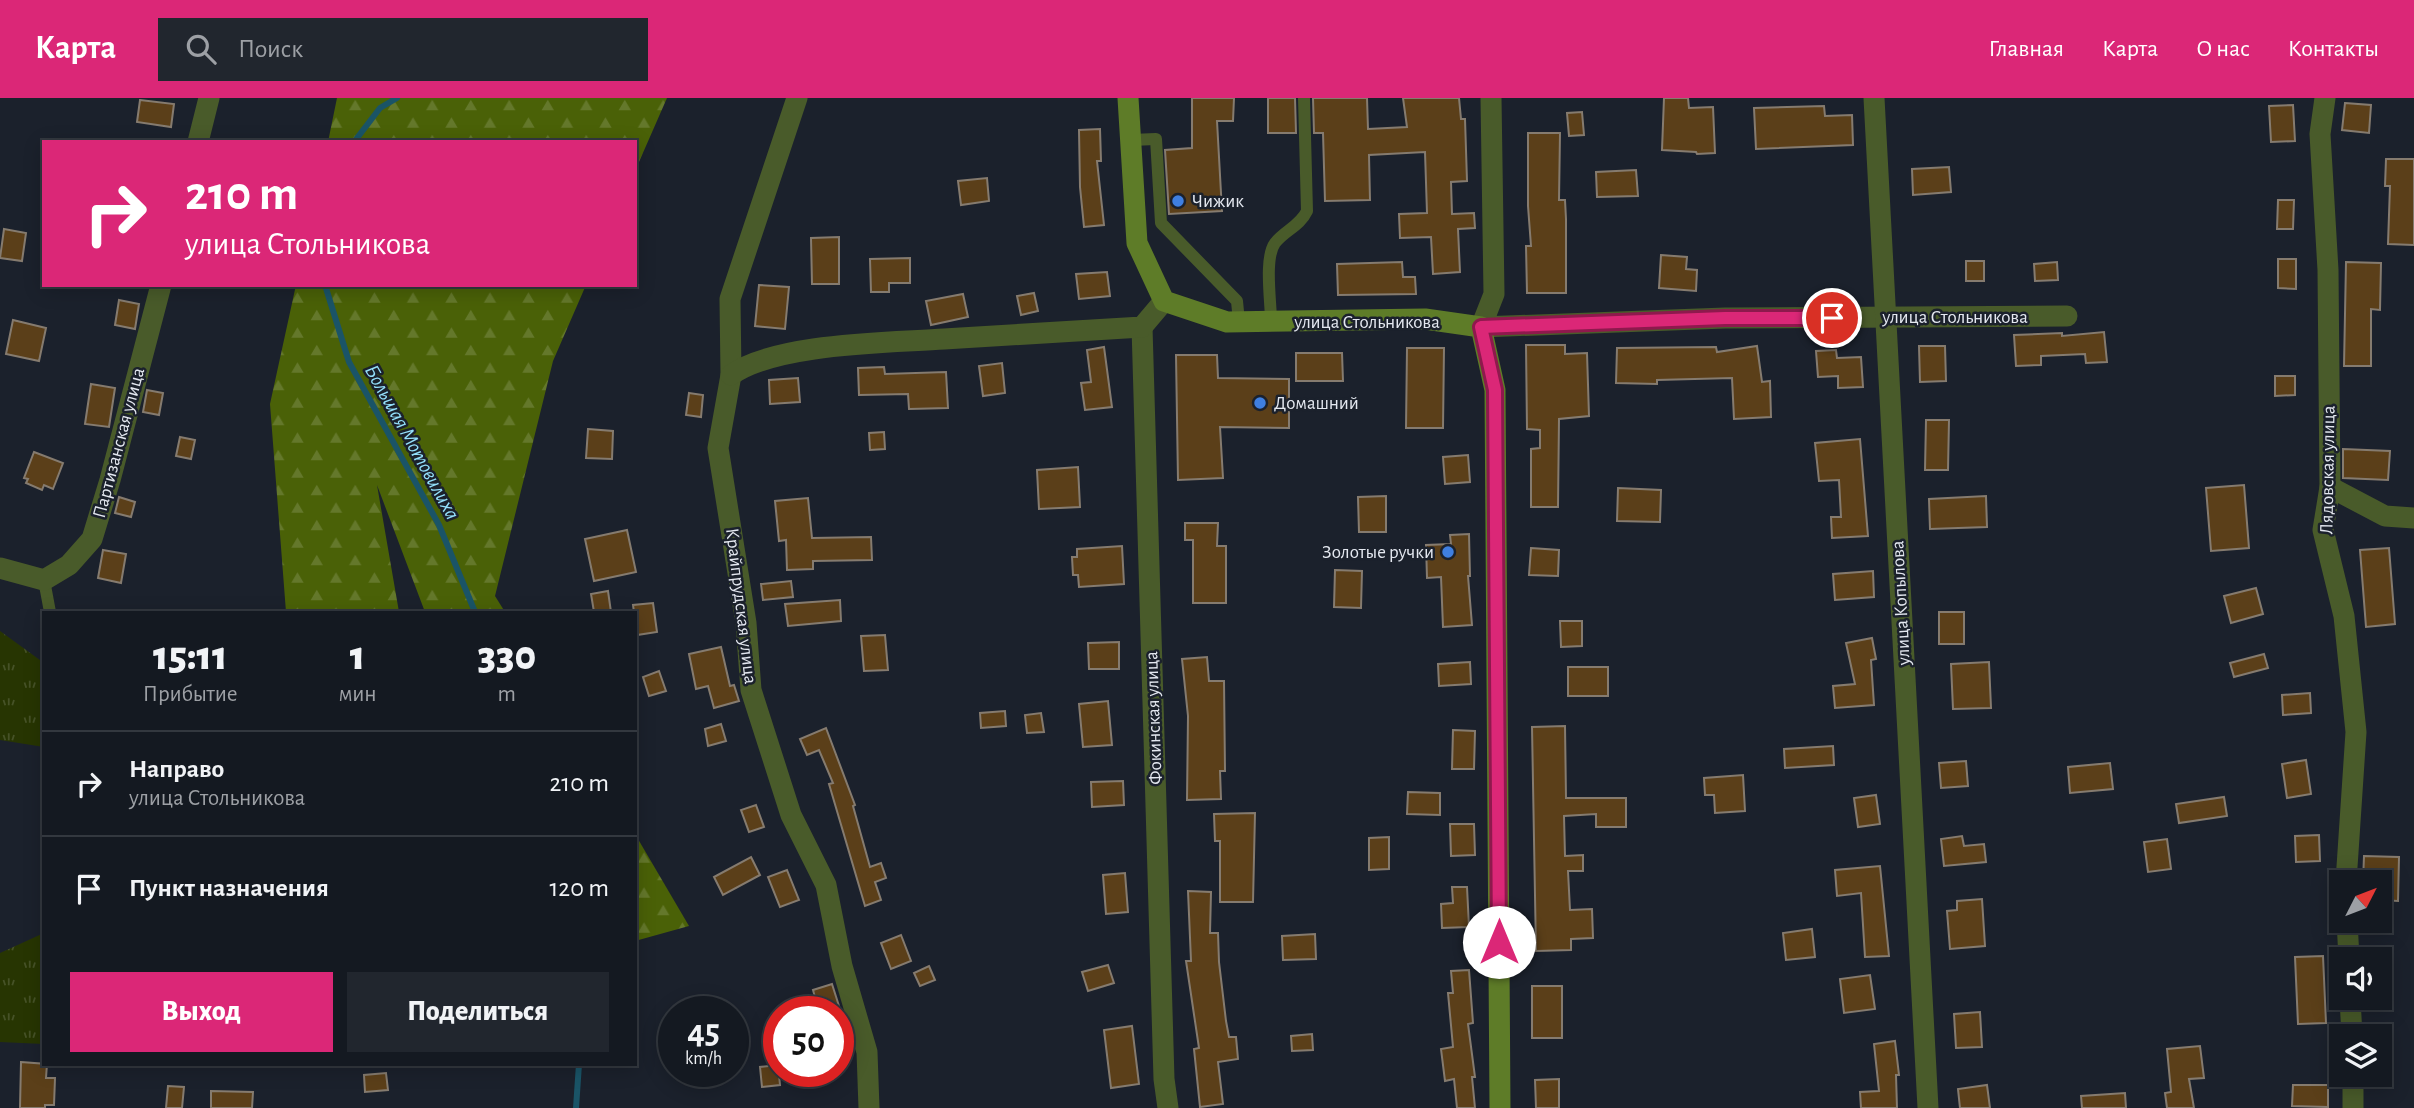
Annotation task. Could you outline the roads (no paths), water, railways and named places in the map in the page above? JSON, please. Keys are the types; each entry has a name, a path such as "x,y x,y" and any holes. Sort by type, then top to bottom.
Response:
{"main road":[{"path":"1128,98 1137,243 1164,301"},
{"name":"улица Стольникова","path":"1164,301 1227,322 1425,319 1481,327"},
{"path":"1481,327 1495,390 1500,1108"}],"street":[{"path":"198,140 209,98"},
{"name":"Крайпрудская улица","path":"797,98 730,299 731,375 718,448 746,623 751,690 791,816 826,885 842,966 867,1052 869,1108"},
{"path":"1481,327 1494,294 1492,98"},
{"name":"улица Копылова","path":"1874,98 1928,1108"},
{"name":"Лядовская улица","path":"2325,98 2320,134 2328,270 2330,487 2323,530 2344,616 2356,732 2347,870"},
{"name":"Партизанская улица","path":"44,580 68,565 92,539 160,287"},
{"path":"731,375 745,365 847,345 1142,327 1164,301"},
{"name":"улица Стольникова","path":"1481,327 1725,318 2067,316"},
{"name":"Фокинская улица","path":"1142,327 1164,1079 1168,1108"},
{"path":"2330,487 2385,516 2414,518"},
{"path":"0,568 44,580"},
{"path":"2353,1087 2353,1108"}],"lane":[{"path":"1271,321 1270,253 1278,239 1299,223 1307,211 1304,98"},
{"path":"1131,140 1156,139 1161,223 1237,301 1239,322"},
{"path":"1136,225 1161,223"},
{"path":"44,580 50,611"}],"waterway":[{"name":"Большая Мотовилиха","path":"356,140 380,108 397,98"},
{"name":"Большая Мотовилиха","path":"326,287 349,362 439,525 475,611"},
{"name":"Большая Мотовилиха","path":"576,1108 579,1066"}],"place":[{"name":"Чижик","path":"1178,201"},
{"name":"Домашний","path":"1260,403"},
{"name":"Золотые ручки","path":"1448,552"}]}
